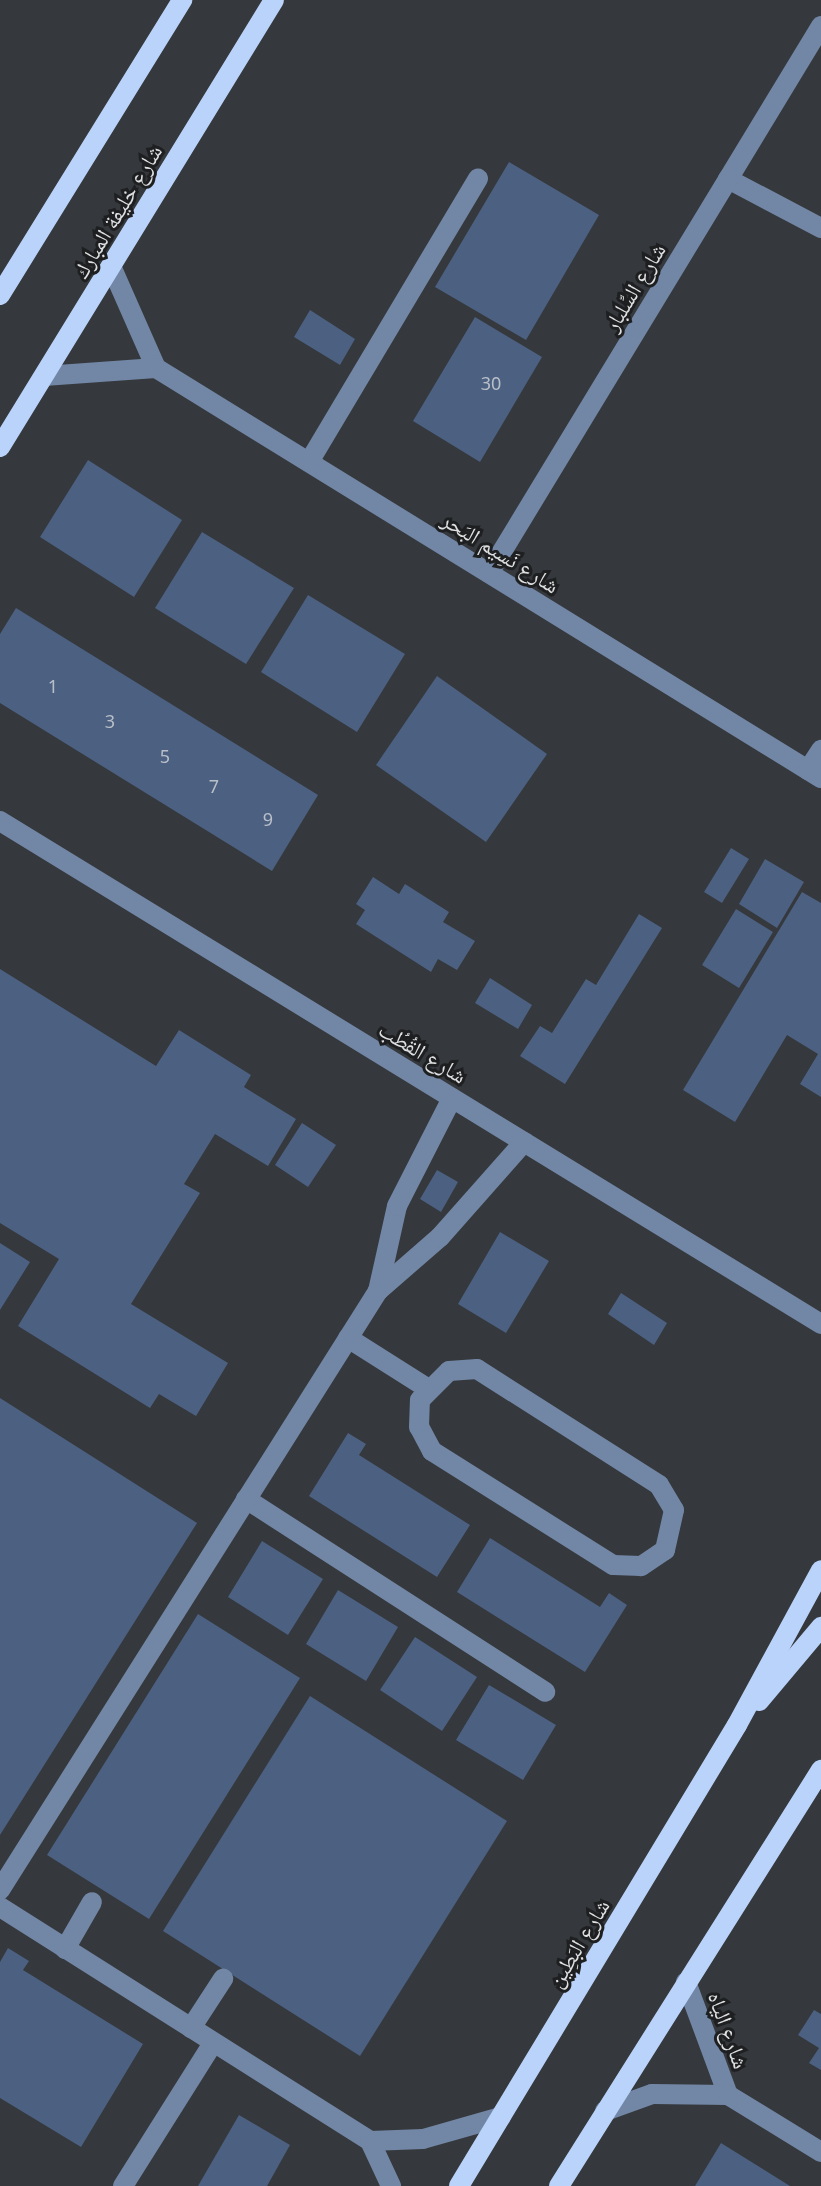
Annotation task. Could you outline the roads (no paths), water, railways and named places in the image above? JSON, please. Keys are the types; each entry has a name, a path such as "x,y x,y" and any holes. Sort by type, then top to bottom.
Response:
{"main road":[{"path":"0,295 182,0"},
{"name":"شارع خليفة المبارك","path":"0,447 274,0"},
{"name":"شارع البَطِين","path":"459,2186 737,1725 821,1570"},
{"name":"شارع البَطِين","path":"737,1725 821,1627"},
{"path":"559,2186 821,1770"}],"street":[{"name":"شارع السِّلبار","path":"489,573 821,26"},
{"path":"309,462 478,178"},
{"path":"728,179 819,221"},
{"path":"44,376 156,368 111,266"},
{"name":"شارع نَسِيم البَحر","path":"156,368 815,774"},
{"path":"815,774 821,750"},
{"name":"شارع القُطُب","path":"0,821 821,1324"},
{"path":"378,1291 397,1206 452,1098"},
{"path":"0,1890 378,1291 440,1237 524,1142"},
{"path":"348,1338 427,1388"},
{"path":"477,1369 659,1485 674,1510 665,1550 641,1566 613,1565 432,1451 419,1427 427,1388 449,1371 477,1369"},
{"path":"246,1499 545,1692"},
{"path":"65,1949 92,1902"},
{"path":"0,1907 370,2141 391,2186"},
{"path":"191,2028 223,1979"},
{"name":"شارع الياه","path":"686,1982 728,2095"},
{"path":"123,2186 213,2043"},
{"name":"شارع الياه","path":"605,2111 664,2093 728,2095 821,2152"},
{"path":"370,2141 423,2139 501,2117"}]}
